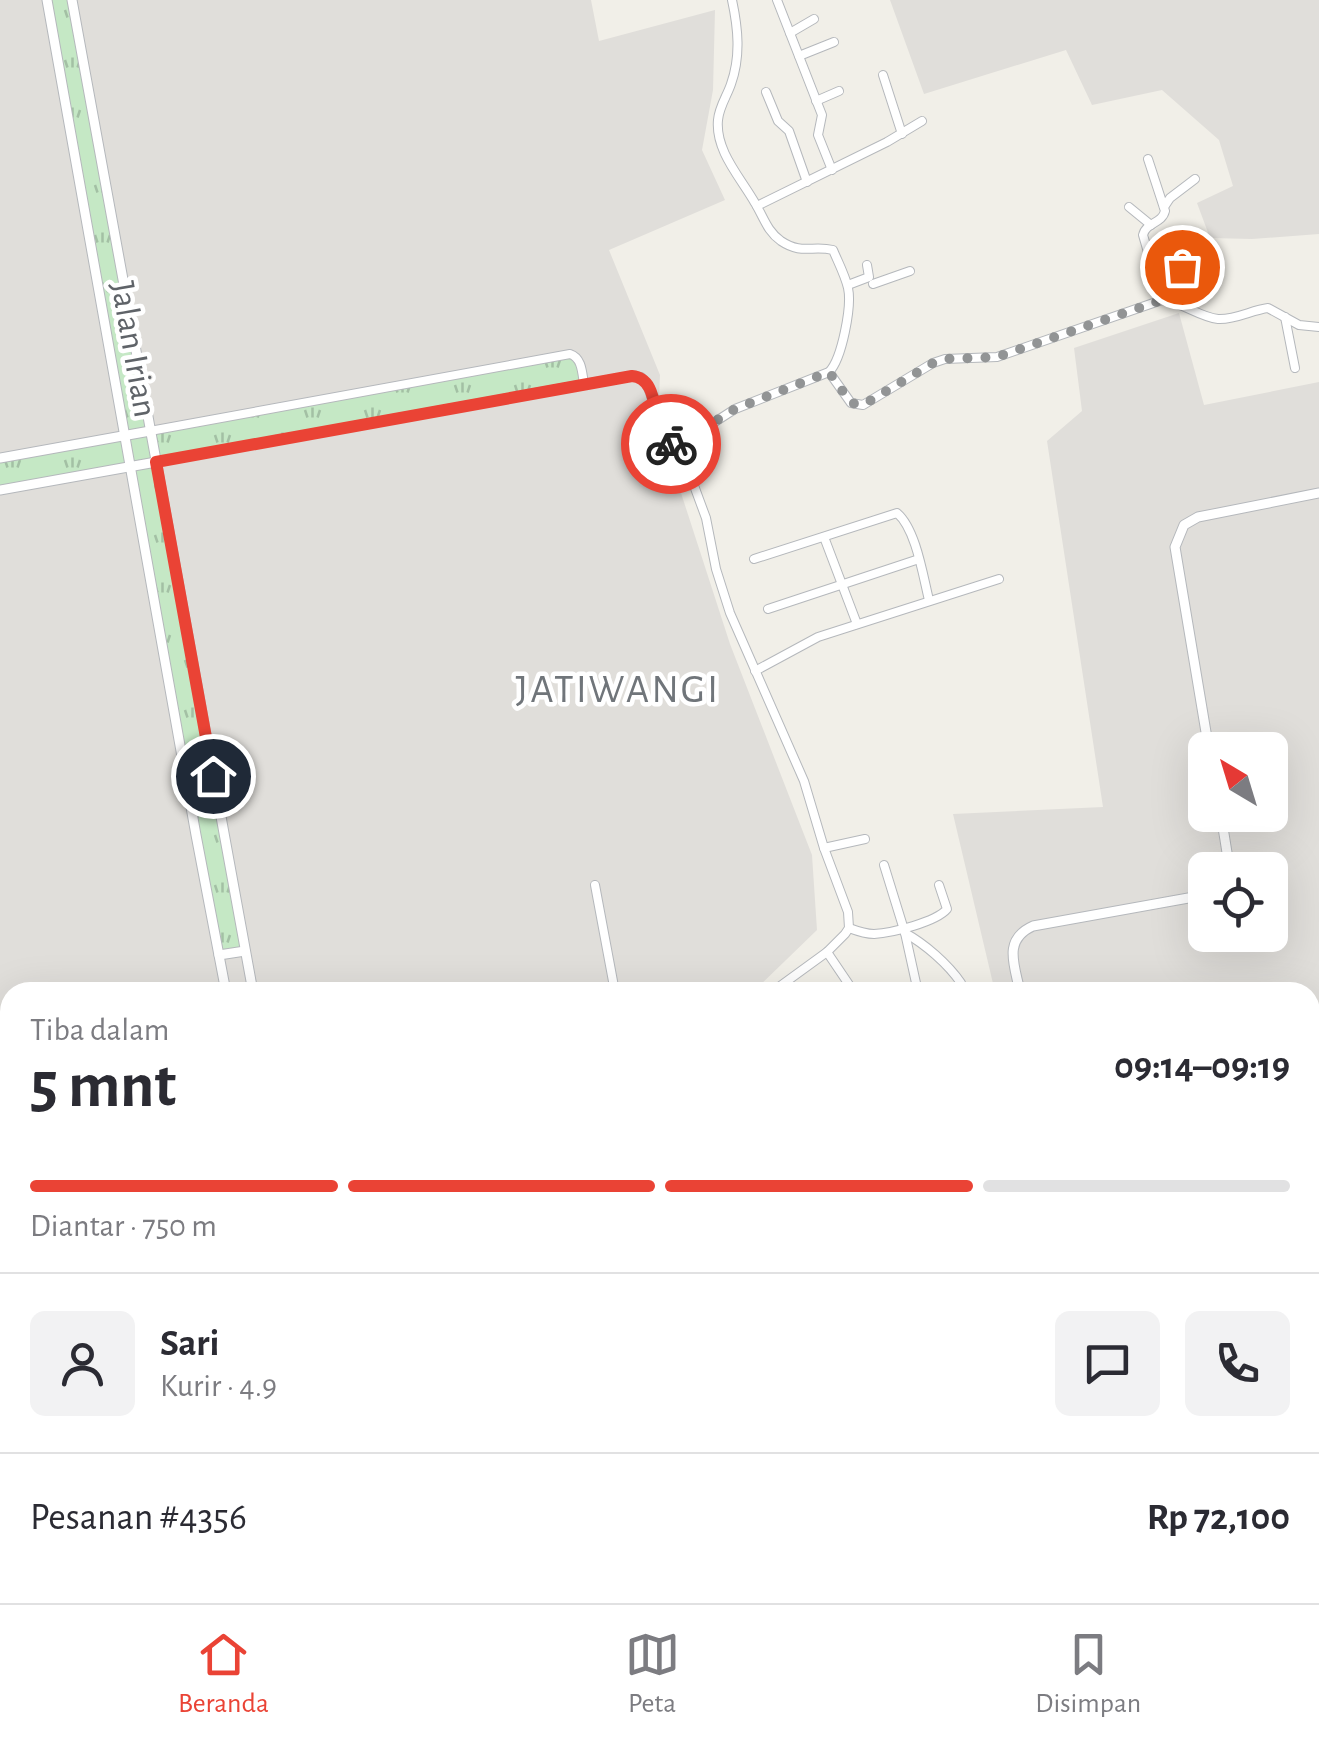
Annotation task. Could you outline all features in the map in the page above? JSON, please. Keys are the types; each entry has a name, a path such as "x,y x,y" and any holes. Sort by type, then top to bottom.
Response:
{"street":[{"name":"Jalan Irian","path":"46,0 224,982"},
{"name":"Jalan Irian","path":"72,0 251,982"},
{"path":"0,490 632,376 641,377 650,390 662,436 669,444 679,444 735,409 829,372 840,354 848,314 848,285 833,250 801,250 783,243 768,230 726,156 718,134 719,113 732,83 738,51 732,0"},
{"path":"778,0 822,115 818,135 832,170"},
{"path":"790,33 814,19"},
{"path":"799,56 834,42"},
{"path":"883,75 902,134"},
{"path":"816,101 839,91"},
{"path":"766,92 778,121 789,131 807,182"},
{"path":"757,206 922,121"},
{"path":"1148,159 1164,216 1142,234 1161,296 1216,318 1265,308 1305,328 1319,327"},
{"path":"1164,206 1195,179"},
{"path":"1130,207 1152,224"},
{"path":"829,372 851,403 863,405 933,363 997,357 1161,296 1182,267 1198,258"},
{"path":"867,266 873,284"},
{"path":"848,285 873,284 910,271"},
{"path":"1285,316 1296,368"},
{"path":"0,458 570,354 580,362 584,384"},
{"path":"679,444 706,518 723,592 804,781 848,912 849,928 827,952 786,982"},
{"path":"1206,732 1180,587 1176,539 1184,525 1198,517 1319,493"},
{"path":"754,559 897,513 903,517 919,560 929,600"},
{"path":"824,536 856,624"},
{"path":"768,609 919,560"},
{"path":"754,671 818,637 998,579"},
{"path":"824,848 865,839"},
{"path":"884,865 915,982"},
{"path":"849,928 871,934 904,930 938,917 946,909 940,884"},
{"path":"595,885 613,982"},
{"path":"1018,982 1013,953 1016,937 1024,930 1188,898"},
{"path":"904,930 960,982"},
{"path":"219,955 245,951"},
{"path":"827,952 847,982"}],"shaded area":[{"path":"0,0 591,0 599,41 715,10 713,90 702,150 725,200 609,250 660,375 658,422 730,644 812,855 817,930 763,982 0,982"},
{"path":"890,0 1319,0 1319,234 1210,238 1197,203 1233,186 1219,140 1162,90 1092,105 1066,50 924,94"},
{"path":"1179,313 1204,405 1319,382 1319,982 993,982 953,814 1103,807 1047,441 1082,411 1074,348"}],"green space":[{"path":"46,0 72,0 151,431 576,356 584,384 156,462 245,951 219,955 131,467 0,490 0,458 125,436"}],"way so far":[{"path":"671,444 679,444 735,409 829,372 851,403 863,405 933,363 997,357 1162,300 1160,292 1182,267"}],"district":[{"name":"JATIWANGI","path":"618,688"}],"route":[{"path":"213,776 156,462 632,376 646,381 662,436 671,444"}]}
